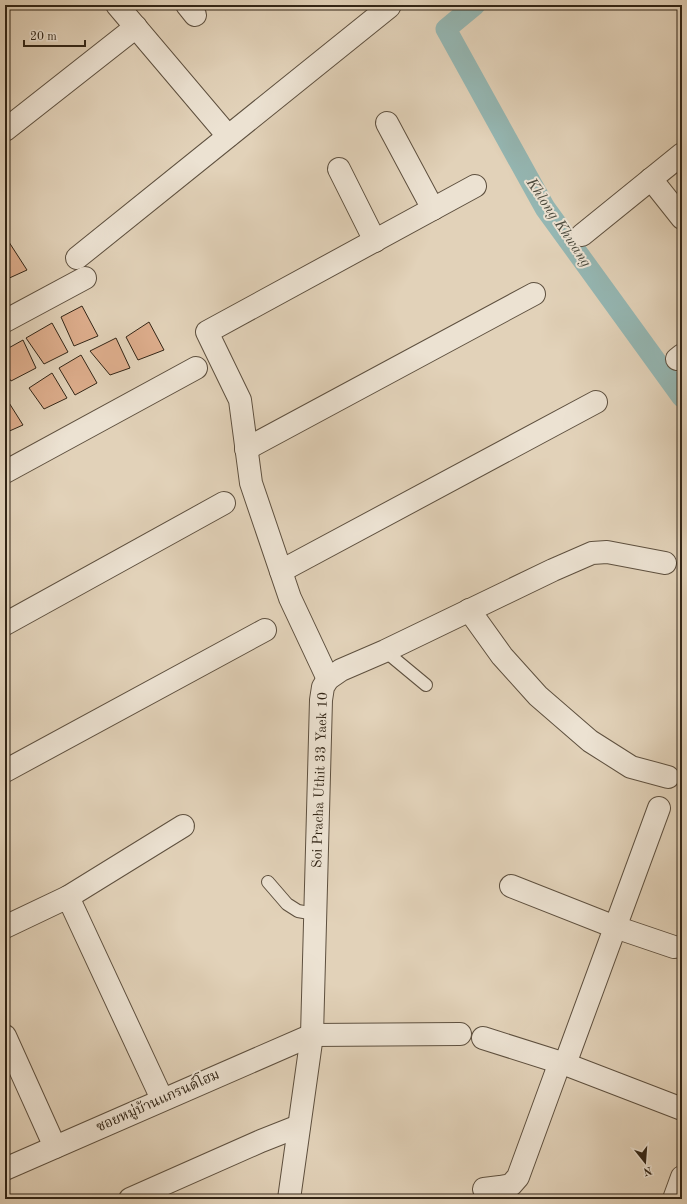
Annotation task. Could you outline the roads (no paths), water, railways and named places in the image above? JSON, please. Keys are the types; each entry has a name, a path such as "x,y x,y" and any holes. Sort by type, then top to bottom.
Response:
{"street":[{"path":"117,5 228,136"},
{"path":"5,322 81,268 228,136 390,5"},
{"path":"5,130 136,27"},
{"path":"387,123 432,209"},
{"path":"582,235 682,154"},
{"path":"339,169 375,240"},
{"path":"651,179 682,218"},
{"path":"328,679 290,598 251,483 240,400 207,332 475,186"},
{"path":"246,449 534,294"},
{"path":"5,472 196,368"},
{"path":"281,572 596,402"},
{"path":"5,624 224,503"},
{"name":"Soi Pracha Uthit 33 Yaek 10","path":"289,1199 312,1035 321,700 323,687 328,679 341,670 592,553 607,552 665,563"},
{"path":"469,610 502,656 538,696 590,741 631,767 668,777"},
{"path":"5,771 265,630"},
{"path":"484,1189 500,1188 511,1185 518,1177 615,927 659,808"},
{"path":"5,927 68,897 184,826"},
{"path":"511,886 615,927 674,947"},
{"path":"68,897 162,1099"},
{"path":"312,1035 460,1034"},
{"name":"ซอยหมู่บ้านแกรนด์โฮม","path":"5,1169 162,1099 312,1035"},
{"path":"5,1036 55,1146"},
{"path":"483,1038 563,1063 682,1109"},
{"path":"130,1199 261,1141 299,1126"},
{"path":"674,1199 682,1177"}],"lane":[{"path":"384,651 426,685"},
{"path":"268,882 287,904 298,911 315,914"}],"waterway":[{"name":"Khlong Khwang","path":"475,5 446,29 545,208 682,397"}]}
